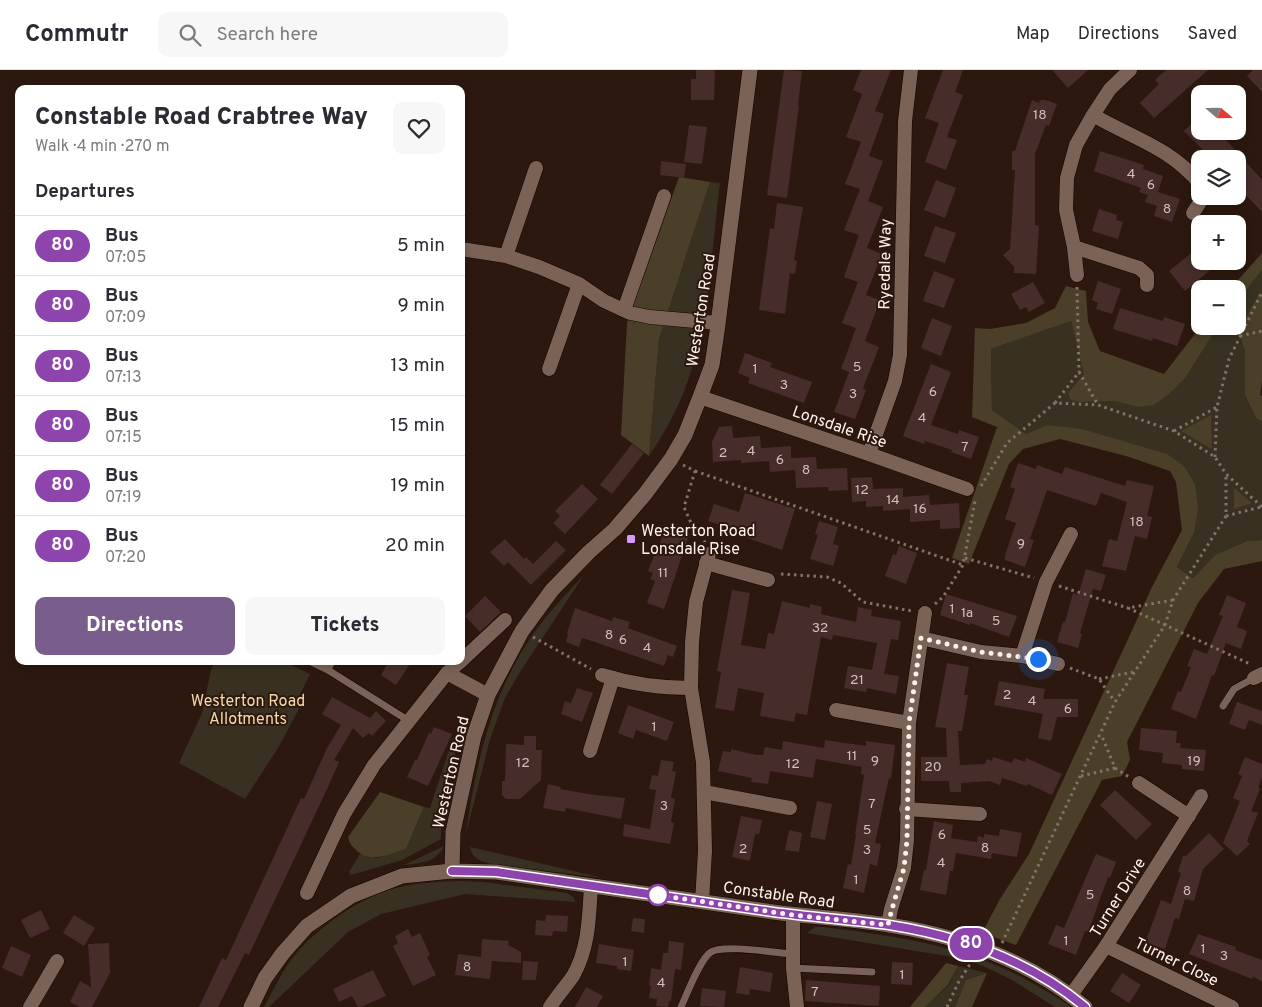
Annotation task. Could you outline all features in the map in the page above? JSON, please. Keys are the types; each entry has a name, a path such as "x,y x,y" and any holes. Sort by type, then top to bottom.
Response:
{"street":[{"name":"Westerton Road","path":"452,871 453,832 474,736 488,695 522,631 552,590 589,552 615,529 645,494 671,459 684,435 712,365 750,70"},
{"name":"Ryedale Way","path":"869,454 895,381 900,355 905,121 911,70"},
{"path":"1077,275 1074,246 1066,210 1067,178 1076,145 1093,115 1110,89 1128,71"},
{"path":"1093,115 1158,148 1178,161 1191,175"},
{"path":"506,256 536,168"},
{"path":"624,310 664,196"},
{"path":"1193,213 1202,205"},
{"path":"1074,246 1139,268 1147,275 1147,285"},
{"path":"465,250 506,256 539,267 579,284 604,301 630,313 650,317 718,323"},
{"path":"549,369 579,284"},
{"name":"Lonsdale Rise","path":"700,397 967,489"},
{"path":"1022,656 1046,582 1072,534"},
{"path":"702,902 705,850 704,792 702,762 691,688 692,642 696,602 707,559 768,580"},
{"path":"888,925 904,868 907,840 906,809 909,723 925,613"},
{"path":"465,657 505,620"},
{"path":"921,638 981,652 1022,656 1058,664"},
{"path":"307,893 344,814 374,766 409,720 457,665"},
{"path":"448,674 488,695"},
{"path":"590,751 607,676 664,688 691,688"},
{"path":"836,710 909,723"},
{"path":"1139,783 1189,816"},
{"path":"704,792 790,808"},
{"name":"Turner Drive","path":"1071,995 1106,946 1200,796"},
{"path":"906,809 980,814"},
{"path":"251,1007 265,978 283,953 308,926 351,896 402,876 452,871"},
{"name":"Constable Road","path":"452,871 496,872 793,915 888,925 933,934 964,942 997,954 1033,972 1071,995 1085,1007"},
{"path":"550,1007 581,961 586,944 591,886"},
{"path":"793,915 793,961 797,1007"},
{"name":"Turner Close","path":"1106,946 1232,1007"},
{"path":"30,1007 57,961"}],"lane":[{"path":"317,665 409,720"},
{"path":"328,670 330,665"},
{"path":"1223,706 1234,689 1256,673"},
{"path":"681,1007 699,968 710,952 722,948 793,961 872,972"}],"path":[{"path":"1077,275 1079,372 1098,405"},
{"path":"1215,457 1217,407 1228,359 1262,292"},
{"path":"1239,337 1262,331"},
{"path":"768,580 772,574 827,576 841,583 863,602 925,613 943,596 963,565 976,493 1007,443 1055,403 1079,372"},
{"path":"1055,403 1098,405 1174,431 1215,457 1226,474 1262,507"},
{"path":"1174,431 1217,407"},
{"path":"671,459 695,471 963,565"},
{"path":"695,471 684,507 691,523 702,534 707,559"},
{"path":"997,954 1115,702 1165,625 1173,600 1226,516 1226,474"},
{"path":"1226,516 1262,507"},
{"path":"1173,600 1128,608 1165,625 1256,673"},
{"path":"522,631 607,676"},
{"path":"1058,664 1099,680 1115,702"},
{"path":"1099,680 1134,672"},
{"path":"1081,776 1115,768 1100,734"},
{"path":"947,1007 958,983 980,948"}],"green space":[{"path":"710,182 720,183 710,278 697,349 679,404 649,456 659,339"},
{"path":"1262,270 1262,293 1260,292 1246,318 1246,291"},
{"path":"1071,321 1084,374 1068,393 1081,402 1114,401 1137,407 1186,377 1212,335 1239,335 1245,351 1245,395 1256,418 1262,422 1262,540 1247,541 1215,555 1193,578 1177,567 1194,533 1184,466 1047,425 1026,434 992,410 991,349"},
{"path":"584,575 505,698 490,739 466,834 481,754 488,729 507,679 534,633"},
{"name":"Westerton Road Allotments","path":"213,665 291,665 310,674 295,705 299,709 278,748 245,799 179,763 202,713"},
{"path":"466,717 449,777 443,809 441,839 402,860 351,875 349,872 360,854 376,858 406,849 424,807 430,808 451,744"},
{"path":"444,846 441,852 432,859 422,863 404,865"},
{"path":"470,847 603,878 491,864 475,857"},
{"path":"457,881 484,882 567,893 576,902 465,894 381,914 348,932 269,1007 264,1007 280,976 295,955 319,931 341,914 365,900 389,890 414,884"},
{"path":"815,927 881,935 935,945 961,953 1013,973 1071,1007 1055,1007 1012,980 983,966 959,958 807,933"},
{"path":"958,966 987,973 966,980 955,1007 925,1007 947,987"}],"shaded area":[{"path":"679,177 710,182 659,339 649,456 621,435 627,323"},
{"path":"1262,253 1262,270 1246,291 1246,280 1238,280"},
{"path":"1066,286 1086,291 1088,322 1100,351 1164,374 1194,335 1212,335 1186,377 1169,394 1154,405 1137,407 1114,401 1081,402 1071,400 1068,393 1084,374 1071,321 991,349 992,410 1026,434 1047,425 1082,429 1167,454 1184,466 1195,484 1198,509 1194,533 1177,567 1193,578 1215,555 1247,541 1262,540 1262,561 1224,569 1198,603 1127,742 1130,760 1122,776 1102,780 1016,945 982,933 1000,899 1029,854 1152,587 1182,530 1176,482 1170,471 1126,456 1060,439 1023,449 1009,464 969,564 952,558 997,427 972,417 975,328 990,329 1026,323 1055,308"},
{"path":"1260,292 1262,293 1262,381 1260,395 1262,396 1262,422 1256,418 1245,395 1245,351 1239,335 1246,335 1246,317"},
{"path":"1211,415 1212,449 1181,431"},
{"path":"1234,488 1252,503 1234,509"},
{"path":"380,792 424,807 406,849 380,857 373,857 361,854 350,843 348,837"},
{"path":"946,963 958,966 947,986 925,1007 910,1007"},
{"path":"987,973 972,1007 955,1007 966,980"}],"building":[{"path":"696,70 715,70 714,100 691,100 691,79 696,79"},
{"path":"784,70 802,71 787,198 767,195"},
{"path":"861,70 891,70 875,111 884,114 869,156 883,161 868,201 883,207 867,248 882,254 866,295 880,300 865,341 879,347 863,388 866,390 855,419 834,412 849,372 841,369 856,328 842,323 858,282 844,277 859,235 844,230 860,189 845,184 861,142 846,137 862,94 853,90"},
{"path":"943,70 963,70 955,92 963,95 947,137 957,140 946,170 925,162 939,123 925,118"},
{"path":"1052,70 1088,70 1068,88"},
{"path":"1166,70 1208,70 1154,118 1140,103 1159,84 1155,80"},
{"path":"1253,70 1262,70 1262,92 1247,76"},
{"path":"1032,100 1039,103 1040,100 1045,100 1057,104 1049,126 1046,125 1035,154 1035,225 1039,226 1036,274 1014,273 1014,267 1003,255 1010,249 1015,170 1012,170 1012,151 1015,151"},
{"path":"1191,124 1191,138 1184,131"},
{"path":"689,125 707,127 702,164 684,162"},
{"path":"1193,140 1226,140 1235,150 1203,150"},
{"path":"1100,151 1144,165 1143,169 1163,176 1158,192 1180,199 1172,222 1154,216 1157,206 1145,202 1148,195 1139,192 1141,188 1094,171"},
{"path":"661,161 686,164 684,178 660,175"},
{"path":"1246,162 1262,180 1262,212 1246,195"},
{"path":"936,180 956,188 945,218 924,210"},
{"path":"777,203 803,207 794,260 797,261 795,274 790,273 785,314 759,310 770,228 774,229"},
{"path":"1099,209 1117,215 1116,220 1123,222 1118,239 1092,231"},
{"path":"935,226 956,233 945,263 924,256"},
{"path":"1191,253 1191,270 1210,270 1198,280 1191,280 1191,286 1185,291 1169,271"},
{"path":"934,271 955,279 944,308 923,301"},
{"path":"1098,281 1121,289 1112,314 1096,309 1098,303 1092,300"},
{"path":"1033,282 1045,303 1029,312 1026,307 1020,310 1011,294"},
{"path":"1120,308 1163,321 1164,317 1185,324 1177,346 1153,338 1152,341 1113,329"},
{"path":"932,318 952,326 941,356 921,348"},
{"path":"745,353 772,363 770,367 812,382 804,403 748,383 750,378 738,373"},
{"path":"931,364 951,372 931,425 958,434 959,430 979,437 971,459 951,452 952,450 925,441 924,444 903,436"},
{"path":"732,426 733,438 760,436 761,448 791,446 791,458 816,457 817,469 847,468 848,490 829,491 828,487 796,488 795,470 770,472 769,461 713,462 712,442 719,427"},
{"path":"632,444 644,453 612,494 600,485"},
{"path":"1018,463 1036,469 1037,465 1062,474 1065,467 1125,486 1127,480 1154,486 1147,516 1152,517 1147,539 1135,536 1126,571 1102,566 1109,539 1117,541 1127,502 1101,493 1096,506 1047,490 1030,539 1034,540 1025,567 1005,560 1016,523 1005,519 1015,489 1010,487"},
{"path":"872,477 873,489 903,488 903,497 929,495 930,505 959,503 960,528 940,529 940,520 910,522 910,509 883,511 883,506 866,507 866,501 852,502 851,478"},
{"path":"582,484 598,499 565,534 553,523 560,516 555,511"},
{"path":"745,493 795,509 782,550 736,534 737,531 708,521 714,504 739,512"},
{"path":"819,521 838,527 833,544 839,546 833,566 810,559 818,535 815,534"},
{"path":"666,526 689,535 664,609 647,603 655,581 650,579 653,573 648,571"},
{"path":"505,539 524,559 526,557 533,564 556,541 566,550 531,585 508,562 504,566 490,552"},
{"path":"899,546 917,553 906,584 885,576 893,554 896,555"},
{"path":"1086,569 1106,575 1101,591 1093,589 1080,633 1082,634 1078,648 1057,642 1073,593 1078,595"},
{"path":"732,590 750,593 741,645 765,649 768,633 774,634 782,601 810,608 810,604 822,607 821,614 856,622 858,607 872,610 871,616 901,621 898,640 891,639 884,674 899,676 896,694 867,688 866,692 844,688 848,666 872,670 877,643 833,635 832,640 821,637 807,715 796,713 794,722 760,716 764,693 738,688 734,711 715,708 721,672 717,671"},
{"path":"946,594 1017,616 1009,637 940,615"},
{"path":"1227,595 1246,603 1237,627 1247,631 1241,649 1226,643 1196,719 1171,709 1178,691 1181,692 1191,667 1187,666 1194,649 1207,654 1223,616 1219,615"},
{"path":"485,596 501,612 480,632 465,616"},
{"path":"575,608 612,621 613,617 630,622 628,628 677,646 673,657 668,655 664,666 582,638 579,647 566,642"},
{"path":"947,663 969,667 964,695 968,695 962,731 958,731 960,765 985,764 987,759 992,761 993,757 1012,763 1014,758 1025,762 1026,758 1062,774 1052,795 1028,784 1027,786 1002,778 1000,785 989,781 961,783 961,792 950,792 949,781 921,781 921,757 947,757 946,728 935,727"},
{"path":"387,665 409,665 396,685 381,675"},
{"path":"999,681 1045,689 1043,699 1078,699 1078,717 1057,717 1051,741 1038,738 1043,714 994,705"},
{"path":"577,688 593,693 582,722 561,714 565,701 571,703"},
{"path":"332,697 370,718 376,711 386,721 372,736 369,733 363,738 353,728 334,760 339,762 249,955 245,953 218,1007 199,1007 222,958 226,960 301,798 304,799 327,748 341,725 322,714"},
{"path":"1237,702 1262,711 1262,725 1249,720 1245,730 1229,724"},
{"path":"628,705 674,722 667,741 636,730 633,739 618,733"},
{"path":"434,727 452,734 428,786 407,777 429,733 431,734"},
{"path":"1141,728 1177,731 1176,743 1181,743 1180,748 1206,750 1204,771 1182,769 1182,765 1162,763 1163,753 1139,750"},
{"path":"524,736 536,736 536,750 542,750 541,780 520,799 506,799 502,795 502,781 505,781 506,744 524,745"},
{"path":"825,740 866,746 866,741 895,745 891,779 889,778 875,843 881,844 877,866 870,864 864,893 843,888 848,864 851,865 856,835 864,775 861,774 862,767 816,759 813,778 770,771 768,784 751,782 752,778 718,771 723,751 731,752 731,749 763,755 765,747 782,750 783,741 824,748"},
{"path":"1245,757 1262,764 1262,777 1258,788 1260,789 1251,811 1258,813 1247,841 1250,844 1237,856 1223,843 1240,801 1233,798 1242,776 1238,774"},
{"path":"661,760 674,762 672,771 676,772 671,798 675,799 671,822 674,823 670,844 623,836 624,824 650,829 656,790 649,789 652,775 658,776"},
{"path":"548,784 561,787 560,789 625,798 621,819 566,808 565,812 543,808"},
{"path":"1115,790 1152,824 1136,840 1100,805"},
{"path":"817,801 832,804 825,840 810,837"},
{"path":"741,816 762,820 759,834 755,834 750,861 732,857"},
{"path":"934,821 953,825 951,838 977,842 978,836 984,838 984,834 999,836 1000,829 1022,833 1017,857 992,853 991,859 956,853 953,871 950,871 946,895 920,890 924,870 926,870"},
{"path":"789,830 802,833 799,852 785,850"},
{"path":"1209,833 1224,849 1203,869 1194,901 1185,899 1179,919 1175,918 1165,949 1145,943 1161,900 1171,904 1181,873 1178,872 1183,856 1186,856"},
{"path":"1096,854 1116,862 1110,878 1108,877 1088,932 1085,931 1076,955 1048,944 1056,925 1064,928"},
{"path":"41,910 50,929 30,938 21,920"},
{"path":"74,915 95,928 84,946 63,933"},
{"path":"546,915 568,916 567,932 553,931 552,936 535,935 536,920 545,921"},
{"path":"633,918 645,919 644,933 631,931"},
{"path":"408,929 412,937 420,933 430,955 427,957 436,975 413,986 393,946 398,943 395,936"},
{"path":"1198,934 1236,947 1235,950 1262,960 1262,982 1253,976 1252,979 1189,954"},
{"path":"482,939 509,941 508,945 521,952 521,963 492,961 490,979 455,975 458,954 481,957"},
{"path":"669,941 684,943 681,970 675,969 671,1001 669,1001 668,1007 656,1006 657,999 649,998 651,968 661,970 663,953 668,953"},
{"path":"109,943 110,973 92,1007 80,1007 70,1002 80,981 91,987 88,944"},
{"path":"599,944 634,950 631,971 617,969 617,966 596,963"},
{"path":"11,946 31,955 22,977 2,968"},
{"path":"523,961 538,962 536,980 522,980"},
{"path":"892,962 913,963 912,985 891,984"},
{"path":"740,967 773,973 770,992 750,989 749,995 736,993"},
{"path":"373,970 386,996 361,1007 358,1007 352,996 339,1002 333,989"},
{"path":"1122,973 1141,985 1129,1003 1110,991"},
{"path":"806,980 880,986 879,1006 805,1001"},
{"path":"586,987 603,996 597,1007 575,1007"},
{"path":"702,988 726,991 724,1007 700,1006"}],"bus line":[{"name":"80","path":"452,871 496,872 793,915 888,925 933,934 964,942 997,954 1033,972 1071,995 1085,1007"}],"place":[{"name":"Westerton Road Lonsdale Rise","path":"631,539"}],"route":[{"path":"658,895 793,915 888,925 904,868 907,840 906,809 909,723 921,638 981,652 1038,659"}]}
